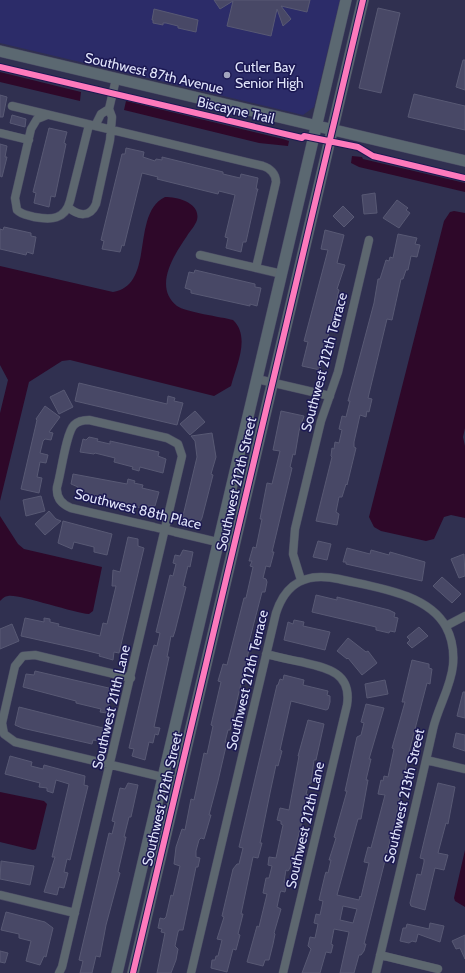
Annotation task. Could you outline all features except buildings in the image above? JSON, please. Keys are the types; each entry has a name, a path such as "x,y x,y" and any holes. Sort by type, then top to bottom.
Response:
{"street":[{"name":"Southwest 212th Street","path":"118,973 346,0"},
{"name":"Southwest 212th Street","path":"133,973 363,0"},
{"name":"Southwest 87th Avenue","path":"0,51 465,162"},
{"path":"68,208 77,214 82,215 91,212 94,208 112,130 112,116 109,109 116,79"},
{"path":"12,106 263,166 269,169 275,174 276,182 256,268"},
{"path":"47,115 35,121 29,140 16,198 17,210 26,215 51,219 61,216 68,208 92,125 101,114 109,109"},
{"path":"0,133 29,140"},
{"name":"Southwest 212th Terrace","path":"191,973 278,606 290,589 301,580 294,562 292,548 293,539 321,421 338,372 369,240"},
{"path":"200,255 282,274"},
{"path":"257,378 330,396"},
{"name":"Southwest 211th Lane","path":"59,973 75,913 166,530 182,458 180,446 170,439 93,420 77,422 69,435 57,487 57,494 60,501"},
{"name":"Southwest 88th Place","path":"60,501 71,508 234,546"},
{"path":"301,580 314,577 333,578 409,597 428,607 446,626 465,616"},
{"name":"Southwest 213th Street","path":"376,973 438,712 450,680 453,667 451,642 446,626"},
{"name":"Southwest 212th Lane","path":"266,654 325,668 338,674 344,682 348,694 347,705 283,973"},
{"path":"131,678 35,655 24,656 20,658 15,666 2,723 3,733 8,739 15,742 179,781"},
{"path":"426,760 465,769"},
{"path":"0,895 75,913"},
{"path":"380,955 438,969"}],"shaded area":[{"name":"Cutler Bay Senior High","path":"0,0 340,0 314,107 303,115 0,43"},
{"path":"0,72 81,92 80,101 0,82"},
{"path":"126,101 283,139 289,141 288,146 259,143 124,110"},
{"path":"352,156 362,157 363,159 465,183 465,192 359,167 351,163"},
{"path":"165,197 176,198 187,202 196,209 197,214 195,224 177,252 168,271 166,281 167,290 170,298 177,306 195,312 233,320 238,327 242,343 241,352 231,386 214,396 70,360 62,361 29,382 0,501 0,413 8,380 0,365 0,266 113,292 126,287 134,277 139,263 148,218 154,206"},
{"path":"454,211 465,213 465,428 463,437 465,446 465,518 451,515 444,517 434,539 426,541 381,531 374,527 369,517 444,221 450,212"},
{"path":"0,516 18,544 24,549 102,567 93,611 89,614 82,613 13,596 6,596 0,601"},
{"path":"0,792 44,801 47,804 36,849 33,850 0,842"},
{"path":"465,850 465,907 455,901 454,898"}],"cycle path":[{"path":"133,973 363,0"},
{"name":"Biscayne Trail","path":"0,67 302,138 304,136 358,147 373,156 465,178"}],"place":[{"name":"Cutler Bay Senior High","path":"227,75"}]}
